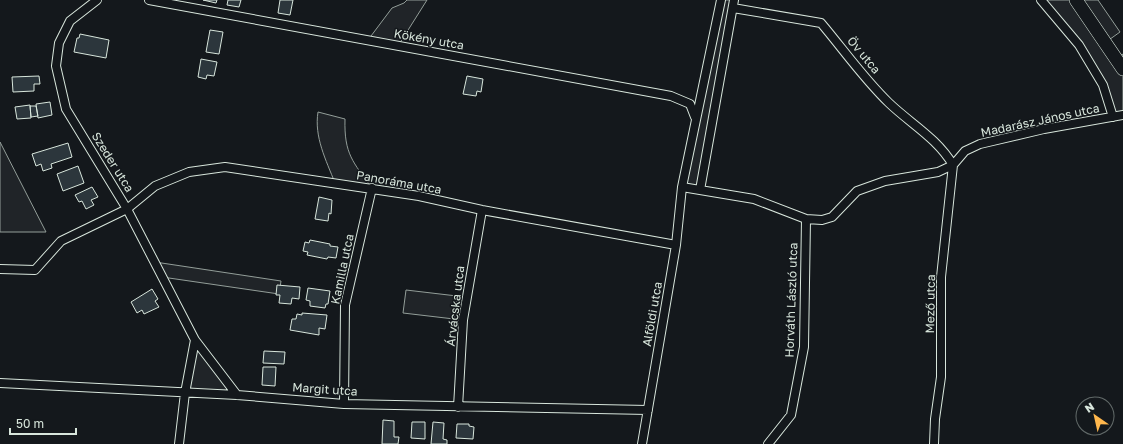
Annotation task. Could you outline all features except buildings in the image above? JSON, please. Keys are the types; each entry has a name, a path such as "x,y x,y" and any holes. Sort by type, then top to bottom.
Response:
{"main road":[{"path":"1076,0 1121,62"}],"street":[{"name":"Szeder utca","path":"97,0 70,21 60,43 56,66 66,109 127,209 195,340 237,395"},
{"name":"Kökény utca","path":"149,0 671,96 690,104 695,117"},
{"name":"Alföldi utca","path":"642,444 676,245 682,186 695,117 721,0"},
{"path":"1041,0 1079,46 1103,85 1113,117"},
{"path":"682,186 700,190 712,117 734,4"},
{"name":"Öv utca","path":"734,4 821,23 888,102 926,133 945,153 953,165"},
{"name":"Madarász János utca","path":"700,190 754,199 806,219 822,220 832,217 853,195 864,188 885,181 938,172 953,165 965,151 980,144 1044,129 1123,115"},
{"name":"Mező utca","path":"934,444 935,419 941,377 941,277 953,165"},
{"name":"Panoráma utca","path":"0,269 35,270 62,241 127,209 156,186 188,172 224,167 419,196 482,210 676,245"},
{"name":"Kamilla utca","path":"344,404 345,305 372,188"},
{"name":"Árvácska utca","path":"458,407 463,320 482,210"},
{"name":"Horváth László utca","path":"768,444 791,415 804,348 806,219"},
{"path":"179,444 185,393 195,340"},
{"name":"Margit utca","path":"0,383 237,395 344,404 648,410"}],"shaded area":[{"path":"407,0 427,0 398,46 368,40 392,8 404,3"},
{"path":"721,0 734,0 700,190 682,187"},
{"path":"1041,0 1098,0 1120,32 1106,42 1117,58 1123,54 1123,57 1118,59 1123,69 1123,115 1113,117 1103,85 1079,46"},
{"path":"318,112 345,119 346,141 351,157 372,188 335,183 319,139 317,121"},
{"path":"0,142 46,232 0,232"},
{"path":"155,262 281,281 279,294 162,277"},
{"path":"406,290 457,296 454,319 403,313"},
{"path":"195,340 237,395 185,393"}]}
